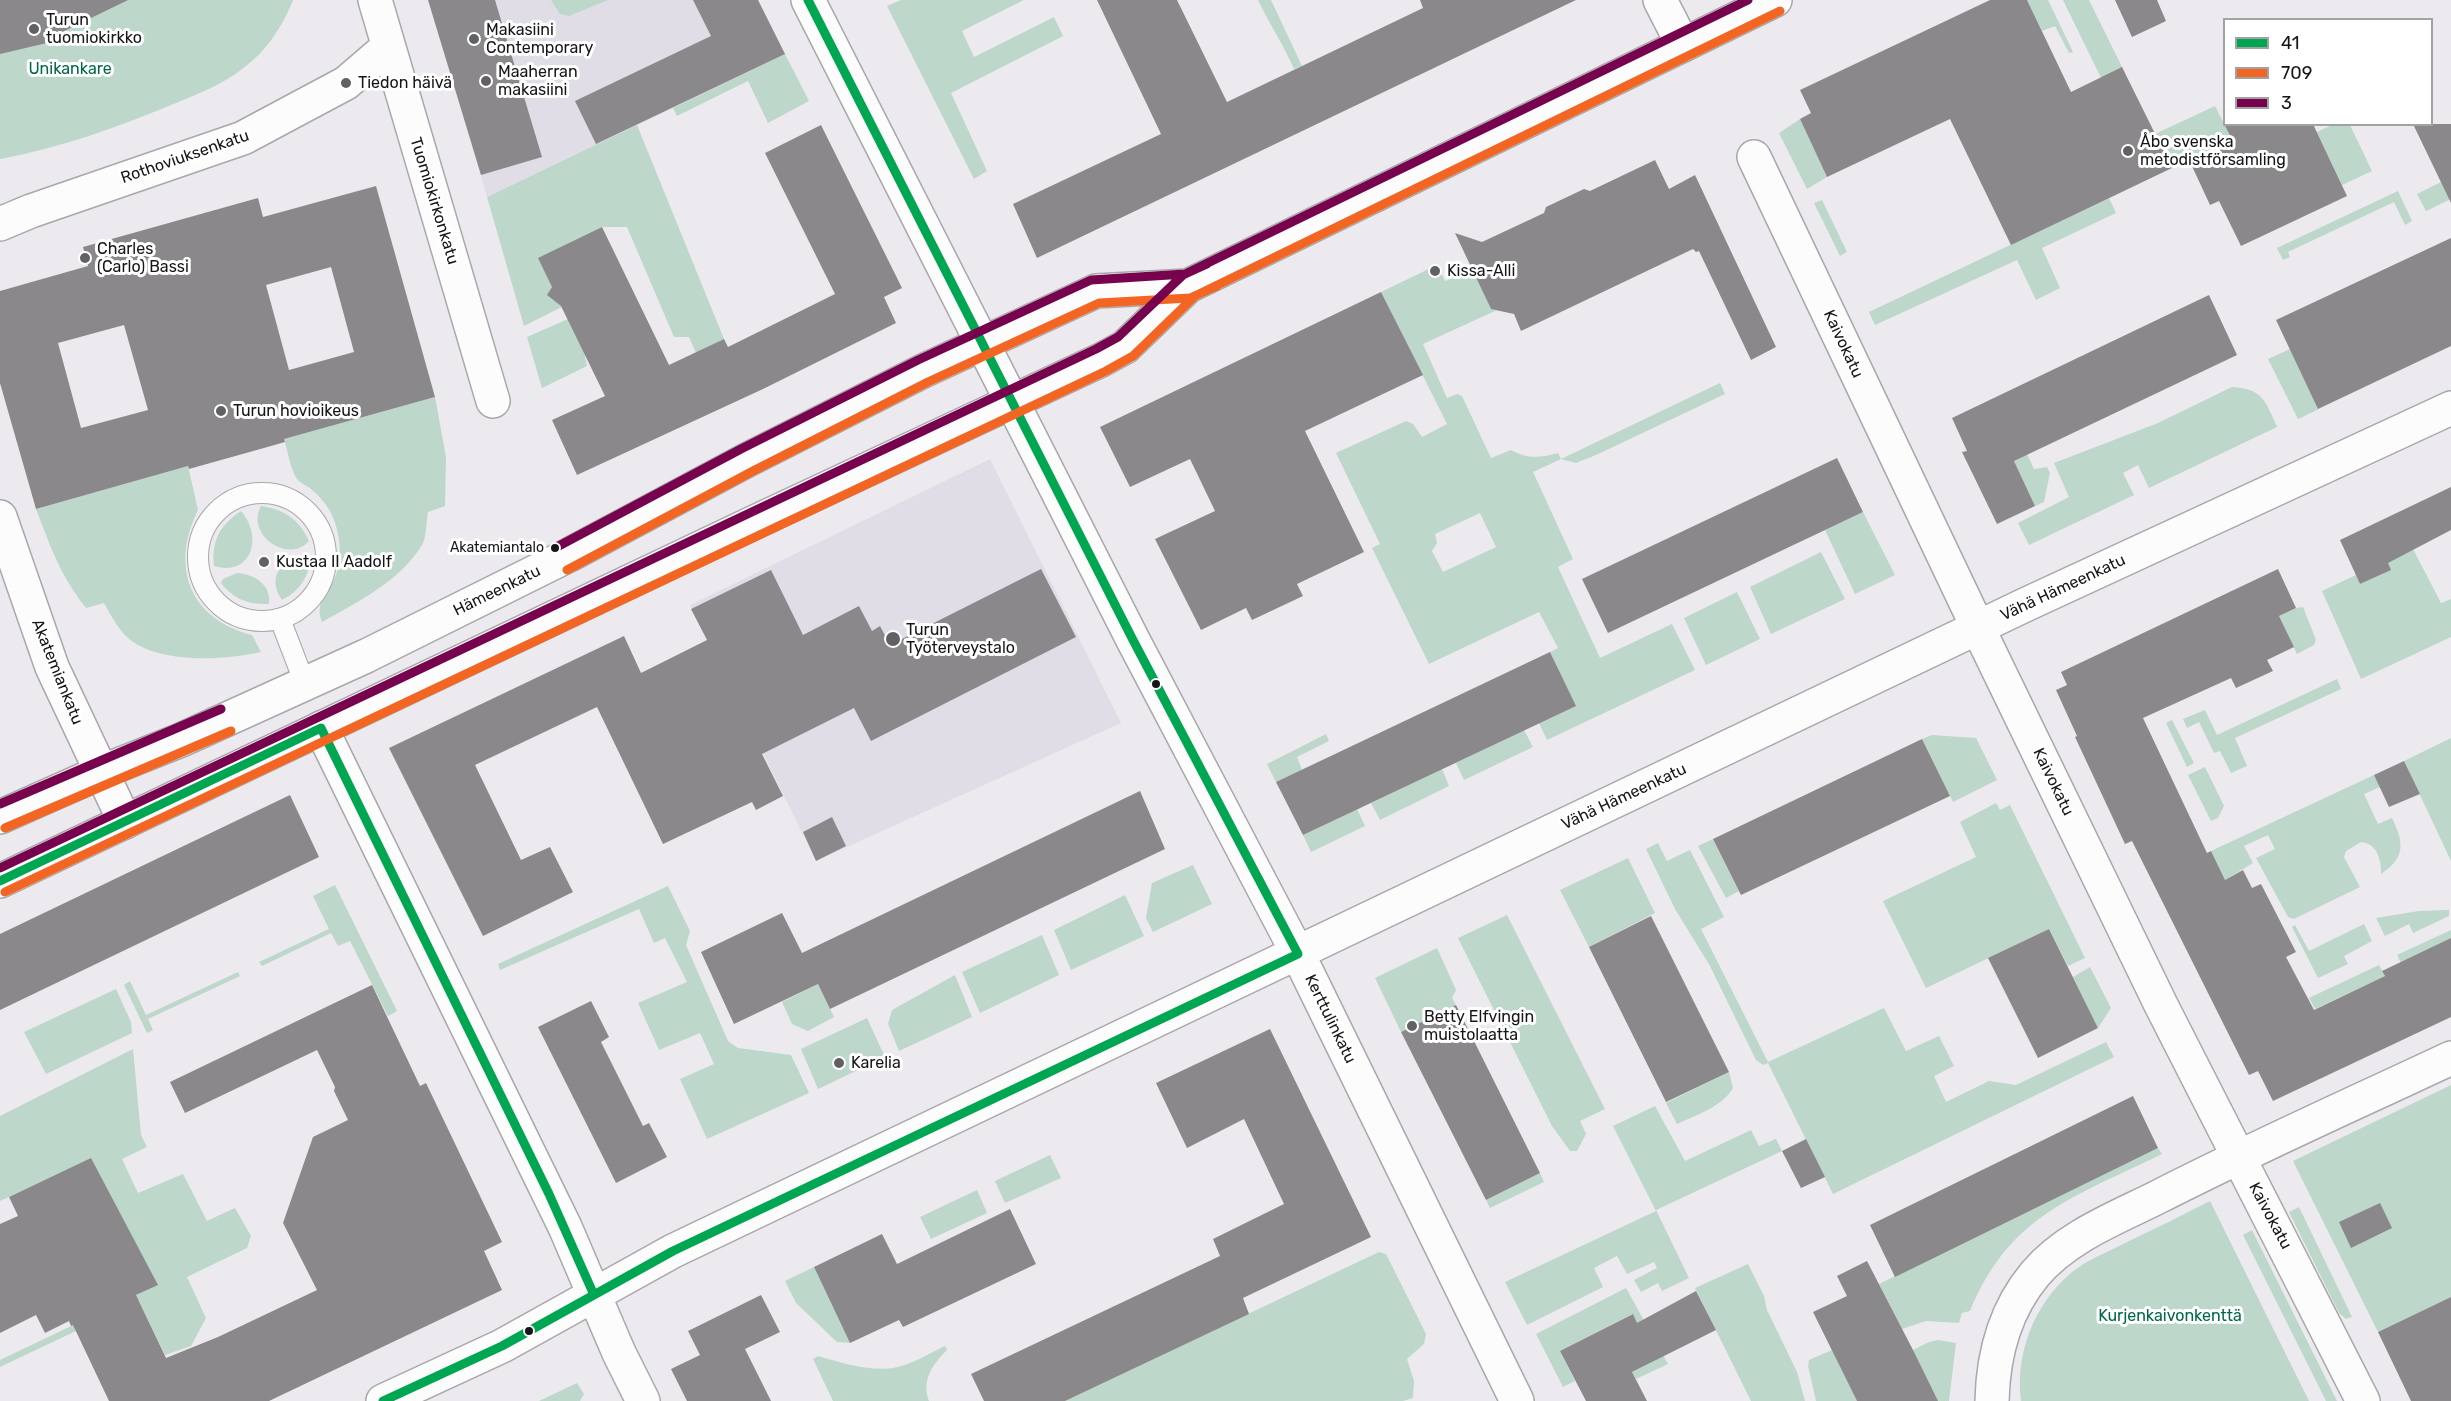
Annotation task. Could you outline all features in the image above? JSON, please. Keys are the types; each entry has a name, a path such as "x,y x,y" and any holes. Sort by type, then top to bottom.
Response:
{"main road":[{"name":"Tuomiokirkonkatu","path":"375,0 494,401"},
{"name":"Kerttulinkatu","path":"808,0 982,344 1298,954 1517,1401"},
{"path":"1660,0 1683,45"},
{"name":"Hämeenkatu","path":"0,881 1125,347 1188,286 1775,0"},
{"name":"Rothoviuksenkatu","path":"0,224 30,211 243,138 346,83 388,47"},
{"name":"Kaivokatu","path":"1754,157 1978,628 2161,1005 2363,1401"},
{"name":"Hämeenkatu","path":"0,817 305,684 569,555 747,460 982,344 1096,291 1188,286"},
{"name":"Vähä Hämeenkatu","path":"383,1401 502,1346 673,1251 1978,628 2451,408"},
{"name":"Akatemiankatu","path":"0,517 52,667 125,822"},
{"path":"321,728 557,1210 643,1401"},
{"path":"1992,1401 1997,1352 2003,1333 2019,1299 2036,1274 2058,1251 2087,1233 2238,1156 2451,1058"}],"lane":[{"path":"246,494 273,494 298,503 317,522 326,546 325,570 317,591 302,608 280,619 257,621 233,614 213,599 201,579 198,551 206,526 213,513 246,494"},
{"path":"280,619 305,684"}],"shaded area":[{"path":"431,0 758,0 785,54 487,197"},
{"name":"Turun Työterveystalo","path":"990,459 1121,723 816,861 690,605"}],"green space":[{"name":"Unikankare","path":"0,0 293,0 281,25 259,55 244,68 216,85 155,112 89,136 0,159"},
{"path":"551,0 608,0 569,16 560,14"},
{"path":"901,0 1024,0 962,31 974,57 1054,17 1063,36 951,93 987,171 974,179 887,6"},
{"path":"1258,0 1271,0 1302,66 1294,69"},
{"path":"2027,0 2048,0 2073,52 2069,53 2055,26 2042,31"},
{"path":"2063,0 2089,0 2125,73 2104,84"},
{"path":"785,54 809,101 768,123 748,81 677,116 673,108"},
{"path":"2215,106 2223,126 2225,126 2232,139 2172,168 2155,134"},
{"path":"1800,119 1827,177 1807,189 1779,133"},
{"path":"637,125 724,339 696,353 689,337 674,337 627,227 602,227 560,248 552,287 548,295 562,307 524,326 487,197"},
{"path":"2330,126 2350,126 2372,171 2342,185 2317,132"},
{"path":"2451,177 2451,199 2426,211 2417,194"},
{"path":"2398,191 2412,221 2405,225 2394,202 2288,252 2290,257 2283,260 2277,248"},
{"path":"2109,198 2116,213 2042,248 2060,288 2036,300 2017,260 1875,325 1869,312"},
{"path":"1822,200 1847,252 1840,256 1814,203"},
{"path":"1437,265 1445,281 1471,271 1474,272 1491,309 1497,310 1423,344 1447,398 1457,394 1462,396 1491,458 1511,450 1534,457 1558,453 1561,459 1533,472 1573,559 1558,567 1600,658 1672,624 1695,670 1547,740 1539,723 1575,706 1550,652 1558,648 1539,612 1429,664 1372,548 1380,544 1336,453 1406,421 1413,424 1422,437 1447,424 1381,292","holes":["1480,513 1496,547 1443,572 1432,551 1437,543 1435,534"]},
{"path":"568,319 584,352 587,366 542,388 527,337"},
{"path":"2290,349 2319,409 2298,419 2268,359"},
{"path":"1720,383 1725,394 1576,463 1561,459"},
{"path":"2232,387 2257,393 2266,403 2277,427 2149,488 2138,465 2123,473 2134,495 2029,545 2018,523 2069,497 2054,463 2158,423"},
{"path":"435,397 446,457 445,506 428,512 424,541 413,558 402,569 390,580 350,607 322,622 321,603 336,575 338,565 340,550 338,534 326,504 295,475 284,439"},
{"path":"2027,454 2034,469 2047,467 2050,473 2044,502 2035,506 2014,461"},
{"path":"188,466 198,510 186,551 186,570 191,588 200,603 213,617 230,627 252,635 261,652 232,657 182,657 151,651 132,642 118,627 104,603 86,608 77,596 57,561 36,509"},
{"path":"261,506 284,513 296,521 309,541 300,548 290,550 271,543 259,527 258,517"},
{"path":"241,511 252,533 250,553 245,561 237,566 227,568 214,566 214,549 218,534"},
{"path":"1863,512 1895,575 1855,594 1825,530"},
{"path":"2413,549 2441,603 2451,599 2451,637 2361,679 2322,591 2356,575 2360,584 2390,570 2387,561"},
{"path":"1821,552 1845,599 1771,634 1750,587"},
{"path":"299,555 311,557 308,570 299,587 282,600 276,586 277,573 292,558"},
{"path":"237,573 249,575 260,581 268,591 269,604 242,600 226,589 221,583 223,579"},
{"path":"1737,592 1760,639 1706,665 1684,618"},
{"path":"2303,607 2316,640 2314,645 2297,654 2279,616"},
{"path":"2337,679 2341,689 2235,738 2247,766 2231,773 2220,751 2214,753 2199,722 2187,728 2183,719 2205,710 2217,735"},
{"path":"2172,720 2194,763 2187,767 2166,723"},
{"path":"1524,730 1533,747 1464,780 1456,763"},
{"path":"1326,734 1329,741 1297,757 1302,770 1276,782 1267,764"},
{"path":"1932,735 1976,738 1997,780 1953,802 1922,739"},
{"path":"2451,738 2451,861 2404,761"},
{"path":"2205,767 2224,806 2218,818 2211,821 2188,775"},
{"path":"1442,769 1449,786 1380,820 1371,803"},
{"path":"2374,775 2380,787 2364,794 2378,824 2392,818 2400,842 2399,855 2395,862 2381,874 2381,864 2375,849 2361,842 2346,851 2344,857 2360,887 2294,919 2288,917 2256,858 2275,849 2268,835 2244,846 2253,863 2225,880 2211,851"},
{"path":"1996,803 2000,810 2010,805 2085,958 2068,966 2049,929 1926,988 1883,901 1976,857 1960,822"},
{"path":"1357,809 1365,826 1311,852 1303,835"},
{"path":"1713,839 1739,891 1726,898 1698,846"},
{"path":"1658,843 1667,861 1690,850 1724,917 1701,929 1768,1062 1884,1008 1906,1051 1939,1036 1954,1066 1934,1076 1946,1102 1989,1081 2016,1085 2106,1042 2114,1057 1833,1194 1768,1063 1763,1065 1756,1060 1710,966 1675,909 1646,849"},
{"path":"1628,858 1655,913 1589,947 1560,890"},
{"path":"1193,865 1212,904 1153,932 1146,918 1152,883"},
{"path":"335,885 397,1011 388,1016 350,941 338,946 331,933 262,966 259,962 329,929 313,896"},
{"path":"668,886 690,931 686,945 728,1041 738,1048 791,1055 809,1093 707,1139 680,1079 714,1064 700,1033 659,1050 638,1003 687,982 665,938 654,943 639,909 500,970 498,964"},
{"path":"1125,895 1144,936 1071,970 1054,930"},
{"path":"2449,910 2449,916 2413,933 2409,924 2385,936 2376,918 2419,911"},
{"path":"1507,915 1605,1109 1580,1121 1586,1134 1577,1151 1570,1151 1552,1126 1458,938"},
{"path":"2364,924 2372,941 2344,956 2348,964 2318,978 2292,927 2295,925 2309,951"},
{"path":"2451,930 2451,938 2401,963 2397,955"},
{"path":"1042,935 1059,975 980,1013 962,972"},
{"path":"1437,948 1456,990 1452,998 1456,1005 1401,1032 1375,978"},
{"path":"2379,965 2385,976 2315,1009 2309,998"},
{"path":"2090,967 2111,1008 2098,1028 2073,977"},
{"path":"238,972 240,976 148,1019 153,1030 147,1033 124,985 130,981 146,1015"},
{"path":"955,975 972,1017 899,1051 888,1024 892,1010"},
{"path":"818,984 834,1017 808,1031 792,1024 782,1002"},
{"path":"116,989 131,1022 132,1033 46,1074 24,1032"},
{"path":"867,1018 885,1057 818,1089 801,1049"},
{"path":"133,1049 141,1135 147,1147 122,1159 138,1193 183,1174 207,1221 235,1208 251,1236 247,1248 187,1277 206,1318 191,1346 165,1355 139,1301 0,1367 0,1360 157,1285 91,1159 0,1201 0,1116"},
{"path":"1729,1072 1733,1088 1728,1095 1708,1110 1677,1124 1666,1103"},
{"path":"2451,1085 2451,1297 2378,1332 2293,1161"},
{"path":"1655,1106 1685,1161 1751,1130 1759,1146 1776,1139 1782,1151 1656,1210 1689,1278 1662,1291 1658,1283 1641,1292 1634,1280 1657,1268 1654,1262 1627,1274 1617,1256 1594,1268 1603,1287 1527,1325 1505,1282 1656,1211 1613,1126"},
{"path":"2158,1148 2162,1154 2074,1197 2048,1212 2025,1230 1986,1278 1970,1311 1962,1313 1959,1323 1926,1321 1902,1329 1879,1284"},
{"path":"1050,1155 1061,1178 1005,1203 995,1181"},
{"path":"1540,1173 1544,1182 1490,1208 1486,1200"},
{"path":"977,1190 987,1213 931,1239 920,1217"},
{"name":"Kurjenkaivonkenttä","path":"2210,1201 2309,1401 2021,1401 2020,1383 2024,1348 2037,1315 2058,1285 2090,1260"},
{"path":"2299,1207 2352,1317 2346,1319 2339,1313 2289,1212"},
{"path":"2252,1230 2337,1401 2326,1401 2243,1235"},
{"path":"1379,1252 1386,1254 1426,1334 1424,1344 1407,1359 1414,1381 1413,1398 1403,1401 1064,1401"},
{"path":"1748,1264 1797,1372 1805,1401 1751,1401 1695,1288"},
{"path":"814,1267 850,1343 837,1342 796,1303 785,1281"},
{"path":"1626,1288 1668,1364 1636,1379 1632,1372 1656,1360 1632,1314 1560,1351 1575,1381 1563,1387 1536,1334"},
{"path":"1938,1340 1956,1343 1949,1401 1923,1401 1913,1350"},
{"path":"945,1346 947,1350 937,1361 927,1379 929,1401 833,1401 813,1359 818,1356 858,1366 888,1369 910,1363"},
{"path":"1832,1350 1857,1401 1816,1401 1808,1366 1809,1360"},
{"path":"577,1383 584,1394 580,1401 539,1401"}],"building":[{"name":"Turun tuomiokirkko","path":"0,0 128,0 50,38 51,42 0,54"},
{"name":"Maaherran makasiini","path":"428,0 495,0 542,157 481,175"},
{"path":"693,0 758,0 785,54 596,144 575,101 711,36"},
{"path":"1097,0 1177,0 1227,102 1423,8 1420,0 1576,0 1037,258 1013,204 1161,134"},
{"path":"1990,0 2027,0 2071,92 2122,67 2172,168 2011,245 1950,119 1827,177 1800,119 1811,113 1800,90"},
{"path":"2115,0 2157,0 2166,21 2132,37"},
{"path":"2451,124 2451,203 2414,126"},
{"path":"821,125 902,288 884,297 896,323 763,389 577,475 552,420 605,396 561,306 547,295 552,287 538,258 602,227 669,365 724,339 728,347 835,294 765,153"},
{"path":"2225,126 2314,126 2347,196 2241,246 2219,201 2210,205 2191,164 2234,143"},
{"path":"1655,160 1669,189 1695,175 1776,347 1751,360 1699,251 1696,252 1693,249 1521,331 1514,314 1491,309 1455,233 1482,242 1544,213 1546,207 1584,189 1590,191"},
{"path":"376,186 435,397 284,439 285,442 271,446 189,469 188,466 36,509 0,383 0,291 88,266 83,247 258,198 263,217","holes":["331,267 354,352 289,370 266,285","124,325 148,410 81,428 58,343"]},
{"path":"2451,238 2451,346 2318,409 2276,320"},
{"path":"1381,292 1423,375 1305,431 1364,552 1297,584 1303,596 1252,620 1246,608 1201,630 1155,539 1215,511 1190,459 1130,487 1100,427"},
{"path":"2209,295 2237,355 2014,461 2035,506 1997,524 1962,452 1967,451 1952,418"},
{"path":"1837,458 1863,512 1608,633 1582,579"},
{"path":"2451,487 2451,530 2388,563 2391,570 2360,584 2340,540"},
{"path":"1041,569 1076,637 871,741 854,708 762,754 783,796 756,810 752,802 663,844 597,707 475,765 521,860 550,847 573,892 483,936 389,748 624,636 641,673 707,640 691,609 771,570 803,635 859,606 872,631 880,626 890,645"},
{"path":"2278,569 2296,608 2279,616 2294,647 2267,660 2273,671 2236,688 2231,678 2143,718 2207,853 2211,851 2225,880 2243,870 2252,888 2261,884 2296,952 2286,957 2314,1010 2385,976 2382,971 2451,938 2451,1017 2273,1101 2258,1071 2249,1075 2132,841 2125,844 2075,737 2077,736 2056,690 2067,685 2061,672"},
{"path":"1550,652 1576,706 1303,835 1276,782"},
{"path":"1922,739 1950,796 1741,895 1713,839"},
{"path":"2404,761 2420,794 2389,807 2374,775"},
{"path":"1140,791 1165,849 830,1009 818,984 734,1024 701,952 782,913 802,953"},
{"path":"290,795 319,857 0,1010 0,934"},
{"path":"832,817 846,846 816,861 803,832"},
{"path":"1651,916 1729,1072 1666,1102 1589,947"},
{"path":"2049,929 2098,1028 2038,1058 1988,958"},
{"path":"372,985 420,1086 426,1083 502,1242 484,1251 502,1290 269,1401 109,1401 69,1321 45,1333 36,1315 0,1333 0,1224 18,1216 9,1197 91,1158 158,1285 136,1295 166,1358 218,1337 317,1290 283,1223 313,1137 348,1120 317,1050 185,1113 170,1082"},
{"path":"591,1001 609,1037 601,1042 643,1126 649,1123 667,1157 616,1183 538,1027"},
{"path":"1456,1005 1540,1173 1486,1200 1401,1032"},
{"path":"1270,1029 1371,1237 1243,1298 1249,1314 1065,1401 984,1401 971,1374 1220,1256 1213,1239 1284,1204 1244,1119 1187,1148 1156,1083"},
{"path":"2133,1096 2158,1148 1895,1277 1870,1225"},
{"path":"1806,1139 1825,1177 1801,1188 1782,1151"},
{"path":"2380,1203 2392,1228 2351,1248 2339,1222"},
{"path":"1010,1209 1036,1264 903,1327 899,1320 850,1343 814,1267 882,1234 897,1264"},
{"path":"1867,1261 1938,1401 1857,1401 1813,1312 1847,1296 1837,1276"},
{"path":"1696,1291 1716,1330 1632,1372 1647,1401 1586,1401 1560,1351 1633,1314 1637,1323"},
{"path":"761,1295 780,1332 745,1349 771,1401 687,1401 671,1369 700,1355 688,1331"},
{"path":"2451,1297 2451,1401 2411,1401 2378,1332"}],"transit line":[{"name":"41","path":"808,0 1133,640 1298,954"},
{"name":"3","path":"0,868 1096,349 1118,337 1183,275 1748,0"},
{"name":"709","path":"5,892 1106,371 1133,356 1195,296 1780,11"},
{"name":"3","path":"555,548 741,449 918,360 1091,280 1185,274 1207,264"},
{"name":"709","path":"567,570 753,471 928,382 1099,303 1190,298 1217,286"},
{"name":"3","path":"0,804 221,709"},
{"name":"41","path":"0,881 321,728 549,1194 594,1295"},
{"name":"709","path":"5,828 231,731"},
{"name":"41","path":"383,1401 502,1346 673,1251 1298,954"}],"place":[{"name":"Turun tuomiokirkko","path":"34,29"},
{"name":"Makasiini Contemporary","path":"474,39"},
{"name":"Maaherran makasiini","path":"486,81"},
{"name":"Tiedon häivä","path":"346,83"},
{"name":"Åbo svenska metodistförsamling","path":"2128,151"},
{"name":"Charles (Carlo) Bassi","path":"85,258"},
{"name":"Kissa-Alli","path":"1435,271"},
{"name":"Turun hovioikeus","path":"221,411"},
{"name":"Akatemiantalo","path":"555,548"},
{"name":"Kustaa II Aadolf","path":"264,562"},
{"name":"Turun Työterveystalo","path":"893,639"},
{"name":"Betty Elfvingin muistolaatta","path":"1412,1026"},
{"name":"Karelia","path":"839,1063"}]}
